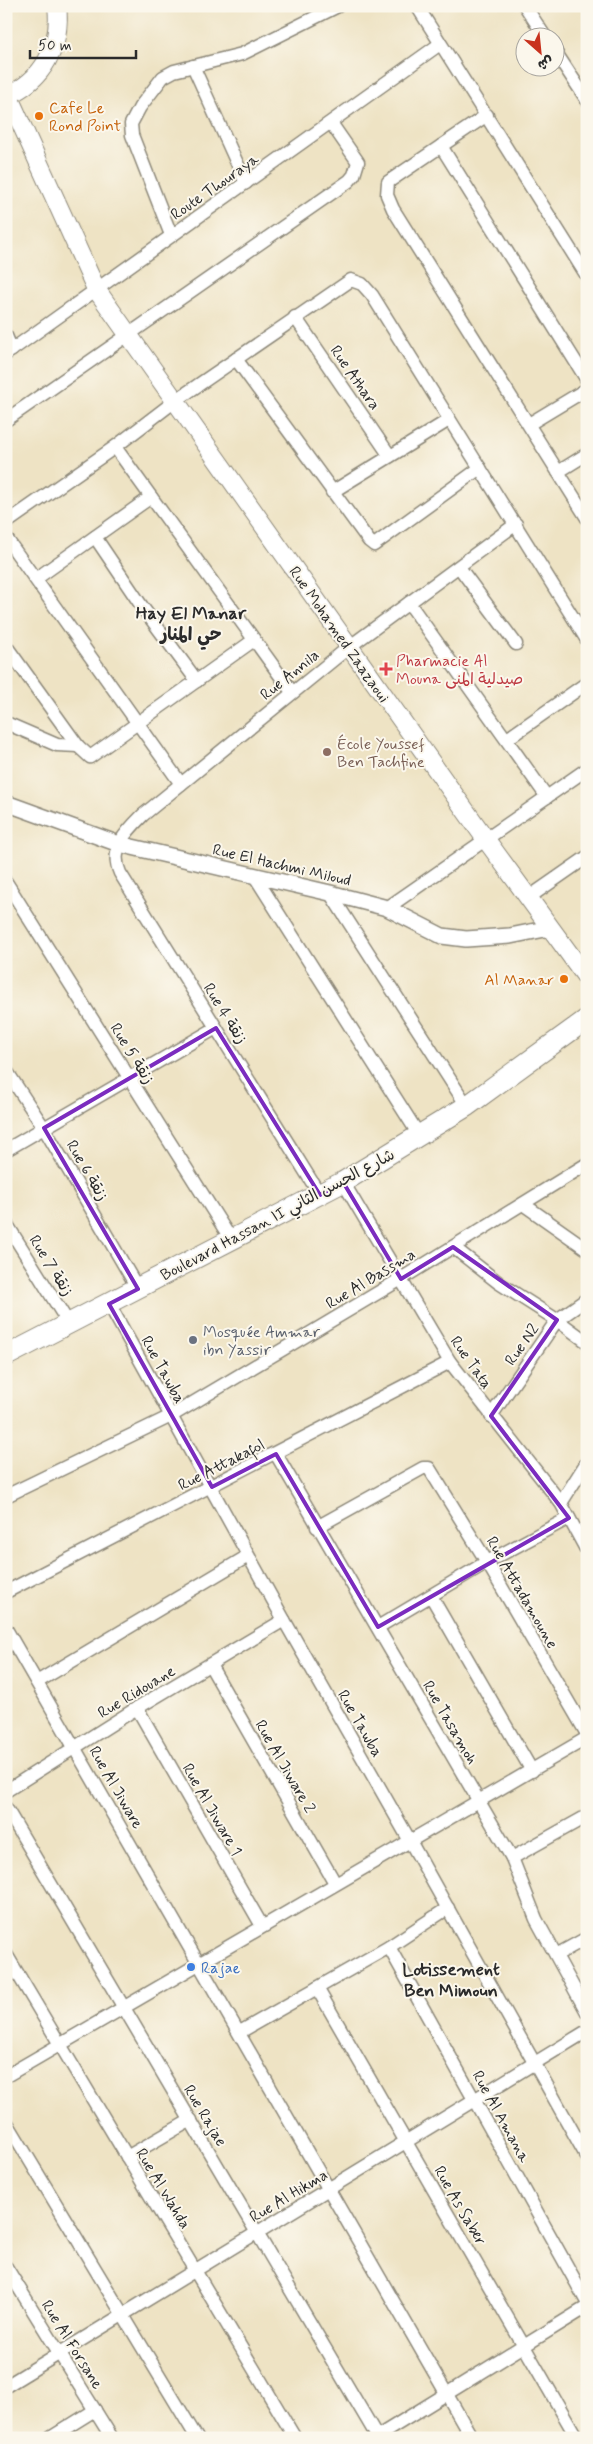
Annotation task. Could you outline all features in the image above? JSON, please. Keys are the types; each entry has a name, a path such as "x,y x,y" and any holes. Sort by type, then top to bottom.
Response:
{"main road":[{"path":"7,96 31,80 48,58 56,38 56,6"},
{"name":"Rue Mohamed Zaazaoui","path":"7,96 96,289 528,898 550,928 581,959 587,978"},
{"name":"Boulevard Hassan II شارع الحسن الثاني","path":"6,1356 232,1241 343,1182 467,1106 587,1019"}],"street":[{"path":"171,235 135,147 131,124 140,107 163,76 174,71 242,54 316,11 338,6"},
{"path":"417,6 587,276"},
{"path":"525,6 539,28"},
{"name":"Route Thouraya","path":"9,352 440,44"},
{"path":"193,66 246,183"},
{"path":"566,67 587,100"},
{"path":"487,115 388,182 389,201 587,518"},
{"path":"6,420 349,181 354,176 358,162 331,123"},
{"path":"441,146 587,380"},
{"path":"6,523 115,447 236,358 351,280 362,284 516,524 587,640"},
{"name":"Rue Athara","path":"295,317 390,456"},
{"path":"6,336 9,352"},
{"path":"236,358 368,541 374,545 480,468"},
{"path":"529,424 587,390"},
{"path":"332,492 450,420"},
{"path":"115,447 292,692"},
{"path":"558,472 587,454"},
{"path":"37,578 151,497"},
{"name":"Rue Annila","path":"118,844 128,830 143,815 292,692 349,647 516,524"},
{"path":"96,537 143,608 197,681"},
{"path":"6,538 37,578 181,784"},
{"path":"459,567 516,644"},
{"path":"409,603 547,797"},
{"path":"6,646 78,746 90,757 254,640"},
{"path":"507,739 587,683"},
{"path":"6,723 57,745 78,746"},
{"path":"387,908 487,841 587,769"},
{"name":"Rue El Hachmi Miloud","path":"6,803 118,844 330,892 387,908 430,930 452,938 510,936 550,928"},
{"name":"Rue 4 زنقة","path":"118,844 115,856 120,873 320,1195"},
{"path":"528,898 587,857"},
{"path":"254,875 420,1136"},
{"name":"Rue 5 زنقة","path":"6,882 232,1241"},
{"path":"330,892 467,1106"},
{"path":"6,1150 216,1028"},
{"name":"Rue 6 زنقة","path":"6,1070 44,1128 138,1289"},
{"name":"Rue Al Bassma","path":"6,1496 171,1416 401,1279 587,1164"},
{"name":"Rue Tata","path":"343,1182 450,1362 561,1503 587,1551"},
{"path":"523,1204 587,1249"},
{"name":"Rue 7 زنقة","path":"6,1223 69,1324"},
{"path":"453,1247 499,1283 557,1320 587,1342"},
{"name":"Rue N2","path":"491,1416 557,1320 587,1299"},
{"name":"Rue Tawba","path":"109,1304 212,1487 248,1556 587,2157"},
{"name":"Rue Attakafol","path":"6,1592 276,1454 450,1362"},
{"name":"Rue Tasamoh","path":"276,1454 512,1858 536,1919 587,2012"},
{"path":"561,1503 587,1462"},
{"name":"Rue Attadamoune","path":"317,1527 423,1468 429,1468 488,1562 587,1734"},
{"path":"378,1627 488,1562 569,1518"},
{"path":"37,1682 248,1556"},
{"path":"431,1596 532,1771"},
{"name":"Rue Ridouane","path":"6,1792 137,1708 284,1620"},
{"name":"Rue Al Jiware","path":"6,1629 76,1747 472,2438"},
{"name":"Rue Al Jiware 2","path":"210,1665 335,1883"},
{"name":"Rue Al Jiware 1","path":"137,1708 262,1926"},
{"path":"6,2076 587,1738"},
{"name":"Rue Rajae","path":"6,1808 377,2437"},
{"path":"512,1858 587,1816"},
{"path":"240,2032 388,1946 448,1908"},
{"path":"556,1955 587,1938"},
{"name":"Rue Al Amana","path":"388,1946 587,2302"},
{"name":"Rue Al Wahda","path":"6,1954 295,2438"},
{"name":"Rue As Saber","path":"317,1988 577,2438"},
{"name":"Rue Al Hikma","path":"6,2386 587,2031"},
{"path":"127,2157 191,2120"},
{"path":"6,2121 196,2438"},
{"name":"Rue Al Forsane","path":"6,2267 112,2438"},
{"path":"377,2437 587,2307"},
{"path":"50,2438 95,2410"}],"highlighted area":[{"path":"216,1028 320,1195 343,1182 401,1279 453,1247 557,1320 491,1416 569,1518 378,1627 276,1454 212,1487 109,1304 138,1289 44,1128"}],"place":[{"name":"Cafe Le Rond Point","path":"39,116"},
{"name":"Pharmacie Al Mouna صيدلية المنى","path":"386,669"},
{"name":"École Youssef Ben Tachfine","path":"327,752"},
{"name":"Al Manar","path":"564,979"},
{"name":"Mosquée Ammar ibn Yassir","path":"193,1340"},
{"name":"Rajae","path":"191,1967"}],"district":[{"name":"Hay El Manar حي المنار","path":"191,623"},
{"name":"Lotissement Ben Mimoun","path":"451,1979"}]}
